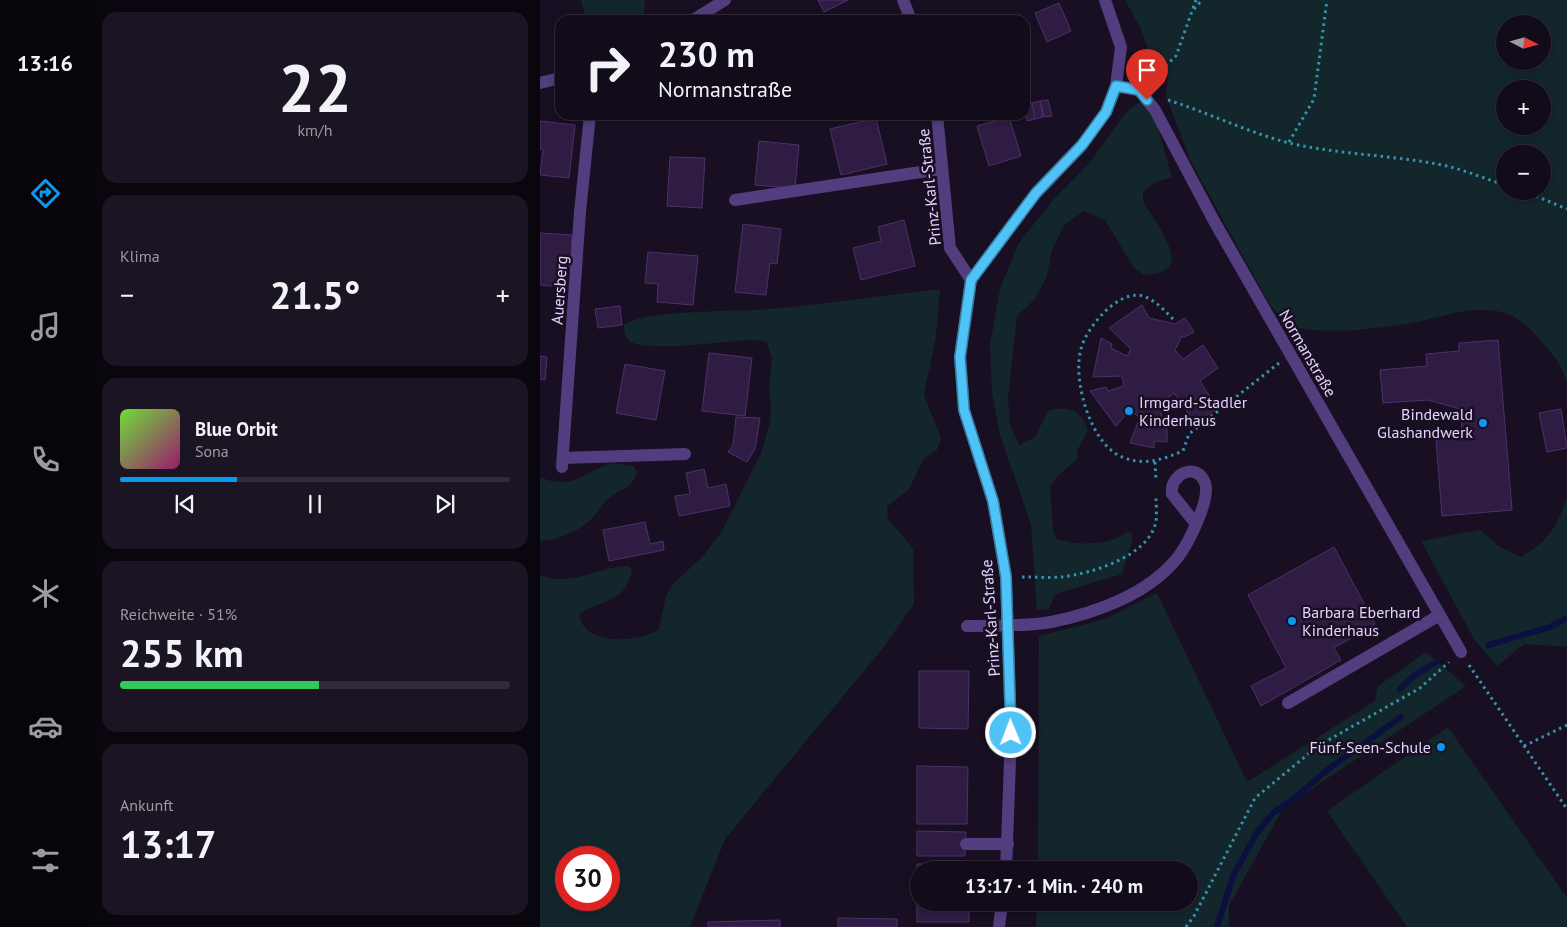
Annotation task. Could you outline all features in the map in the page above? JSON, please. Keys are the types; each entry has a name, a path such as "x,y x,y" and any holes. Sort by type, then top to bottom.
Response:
{"street":[{"path":"701,15 725,0"},
{"path":"903,0 909,15"},
{"name":"Prinz-Karl-Straße","path":"1007,861 1011,733 1006,577 993,501 964,410 960,357 971,280 1036,193 1082,145 1106,112 1116,86 1121,47 1105,0"},
{"path":"540,83 555,79"},
{"path":"1116,86 1139,90"},
{"name":"Normanstraße","path":"1139,90 1155,110 1214,221 1438,616 1461,652"},
{"name":"Auersberg","path":"589,120 580,212 563,462 685,454"},
{"name":"Prinz-Karl-Straße","path":"937,120 950,248 971,280"},
{"path":"734,200 941,169"},
{"path":"967,626 1050,622 1078,615 1118,601 1152,582 1178,557 1196,524"},
{"path":"1288,703 1438,616"},
{"path":"966,844 1008,844"},
{"path":"999,927 1001,911"}],"path":[{"path":"1196,0 1176,56 1139,90 1197,109 1220,120 1289,142 1368,156 1447,166 1496,182"},
{"path":"1192,11 1202,0"},
{"path":"1289,142 1314,99 1327,0"},
{"path":"1544,200 1567,210"},
{"path":"1173,319 1154,302 1141,296 1128,297 1107,309 1091,328 1081,349 1078,380 1084,406 1103,441 1122,458 1156,462 1183,451 1189,434 1290,354"},
{"path":"1156,462 1156,483"},
{"path":"1006,577 1061,577 1096,569 1120,560 1149,537 1156,522 1156,491"},
{"path":"1186,927 1194,916 1256,798 1318,746 1420,688 1461,652 1567,809"},
{"path":"1524,746 1567,725"}],"shaded area":[{"path":"581,0 645,0 644,15 585,15"},
{"path":"1125,0 1567,0 1567,385 1558,362 1531,330 1511,315 1493,310 1468,311 1407,324 1362,329 1330,331 1286,325 1269,303 1191,162 1166,96 1167,69 1151,60 1142,31"},
{"path":"1138,103 1142,103 1155,117 1172,178 1156,182 1143,192 1143,201 1169,247 1170,265 1162,272 1144,275 1134,268 1105,220 1084,211 1064,225 1052,250 1047,276 1035,299 1017,316 1008,398 1010,424 1019,445 1035,437 1048,411 1055,409 1068,409 1078,414 1088,430 1077,451 1078,458 1057,477 1050,487 1053,531 1056,538 1073,543 1093,543 1112,540 1127,532 1132,533 1132,542 1122,574 1055,594 1049,609 1037,610 1031,524 1000,435 992,393 990,345 1000,289 1018,244 1054,199 1091,161 1127,111"},
{"path":"940,289 936,336 924,395 941,438 937,450 924,458 909,489 887,507 888,519 913,548 914,604 883,648 725,839 690,927 540,927 540,575 563,579 574,578 607,569 629,566 632,570 629,581 624,589 612,599 579,614 583,625 590,632 601,637 613,639 639,637 659,629 666,596 672,585 704,555 722,531 761,453 770,423 769,386 772,359 767,342 752,340 670,346 640,345 627,339 624,325 652,316 813,305"},
{"path":"611,463 634,466 637,472 631,483 607,500 590,520 577,530 555,539 540,541 540,477 551,481 569,481"},
{"path":"1567,496 1567,647 1524,644 1497,666 1474,639 1421,541 1480,530 1500,547 1521,557 1538,546 1551,532"},
{"path":"1157,593 1247,782 1375,701 1378,686 1426,652 1466,686 1283,808 1229,906 1229,927 1036,927 1037,911 1198,911 1198,861 1038,861 1039,636 1105,619"},
{"path":"1448,727 1567,898 1567,927 1407,927 1327,811"}],"building":[{"path":"818,0 848,0 824,12"},
{"path":"1059,3 1071,31 1047,42 1035,13"},
{"path":"1048,100 1052,116 1044,117 1040,101"},
{"path":"1040,101 1043,117 1035,119 1032,103"},
{"path":"1030,103 1032,103 1035,119 1027,121 1030,120"},
{"path":"868,120 876,120 887,164 841,175 830,129"},
{"path":"998,120 1010,120 1021,156 989,166 977,126"},
{"path":"540,121 575,125 569,178 540,175 543,149 540,149"},
{"path":"759,141 799,145 795,188 755,185"},
{"path":"670,157 705,158 702,208 667,206"},
{"path":"904,220 915,266 861,280 853,248 881,241 878,227"},
{"path":"743,224 781,229 777,264 770,263 766,295 735,292"},
{"path":"540,233 572,235 571,266 563,265 562,287 540,285"},
{"path":"648,252 698,256 693,305 657,302 658,284 645,283"},
{"path":"1142,305 1149,318 1175,324 1185,318 1194,332 1184,337 1182,336 1175,350 1183,359 1203,345 1218,368 1200,381 1217,408 1196,424 1174,393 1162,403 1161,419 1167,421 1167,442 1154,441 1154,448 1130,443 1140,417 1129,411 1116,426 1090,391 1106,387 1108,391 1124,386 1122,376 1093,377 1101,338 1112,344 1111,348 1127,356 1131,349 1109,328"},
{"path":"620,306 622,325 598,328 595,309"},
{"name":"Bindewald Glashandwerk","path":"1498,340 1512,510 1442,516 1436,440 1463,438 1460,409 1428,400 1383,403 1380,370 1427,366 1426,354 1459,351 1459,343"},
{"path":"709,353 752,358 745,416 702,411"},
{"path":"540,356 547,357 545,380 540,379"},
{"path":"625,364 665,371 656,420 616,413"},
{"path":"1561,409 1567,448 1547,452 1539,413"},
{"path":"736,417 760,418 755,449 747,462 728,452 733,445"},
{"path":"704,469 708,488 726,484 730,506 679,516 675,496 690,494 686,473"},
{"path":"645,522 650,544 663,541 664,550 609,561 603,530"},
{"path":"1334,547 1375,624 1334,648 1341,660 1261,706 1251,686 1286,668 1248,595"},
{"path":"919,671 969,671 968,729 919,728"},
{"path":"917,766 968,767 967,824 917,824"},
{"path":"917,831 966,832 965,856 917,856"},
{"path":"917,911 969,911 969,922 917,922"},
{"path":"838,918 897,919 897,927 838,927"},
{"path":"780,920 780,927 708,927 708,922"}],"waterway":[{"path":"1488,645 1550,627 1567,618"},
{"path":"1400,689 1415,675 1438,661"},
{"path":"1217,927 1233,876 1256,834 1273,813 1296,797 1327,770 1401,717"}],"place":[{"name":"Irmgard-Stadler Kinderhaus","path":"1129,411"},
{"name":"Bindewald Glashandwerk","path":"1483,423"},
{"name":"Barbara Eberhard Kinderhaus","path":"1292,621"},
{"name":"Fünf-Seen-Schule","path":"1441,747"}],"route":[{"path":"1011,733 1006,577 993,501 964,410 960,357 971,280 1036,193 1082,145 1106,112 1116,86 1139,90 1147,100"}]}
